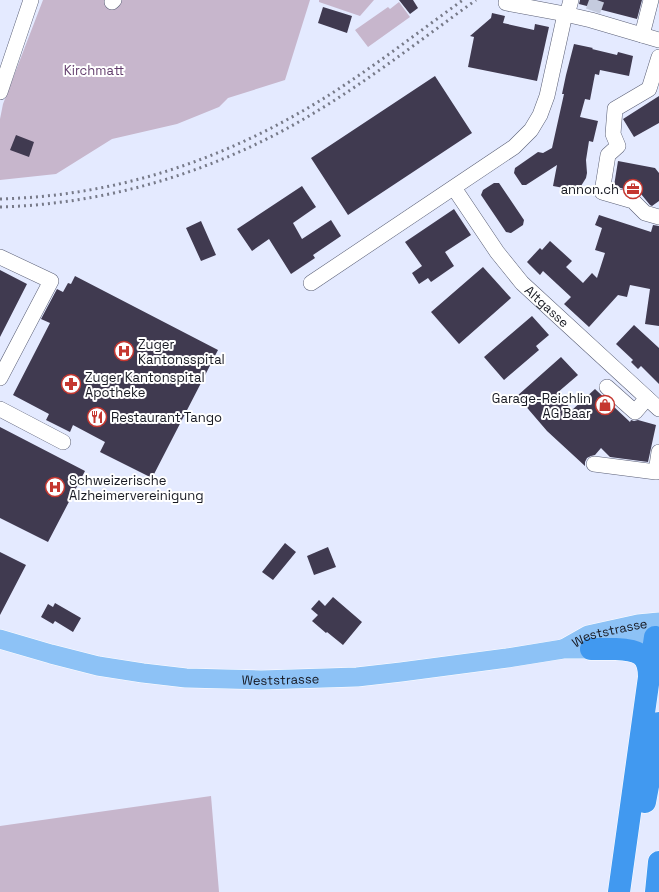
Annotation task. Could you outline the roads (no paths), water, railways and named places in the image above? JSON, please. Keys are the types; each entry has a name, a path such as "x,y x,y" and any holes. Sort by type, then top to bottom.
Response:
{"highway":[{"path":"619,892 649,677 658,626"},
{"path":"591,649 630,650 636,652 642,656 646,662 649,677"},
{"path":"633,892 648,786 654,762 659,723"},
{"path":"656,892 659,862"}],"main road":[{"name":"Weststrasse","path":"563,649 588,635 638,624 658,626"},
{"name":"Weststrasse","path":"0,639 51,654 106,667 143,673 186,678 254,680 321,679 470,663 563,649 591,649 658,626"}],"street":[{"path":"0,92 31,0"},
{"path":"311,283 514,147 532,130 540,115 547,96 570,16 571,0"},
{"path":"642,35 651,0"},
{"path":"506,3 534,4 570,16 659,40"},
{"path":"570,16 582,10 593,11"},
{"path":"659,57 648,89 615,109 613,134 618,146 608,155 602,192 634,201 645,213 659,217"},
{"name":"Altgasse","path":"454,188 497,252 522,283 659,409"},
{"path":"0,257 51,281 0,378"},
{"path":"607,386 635,412 647,398"},
{"path":"0,410 63,442"},
{"path":"594,464 656,472 659,452"}],"tunnel":[{"path":"593,11 597,0"}],"railway":[{"path":"0,199 40,197 79,192 117,184 155,175 192,163 228,148 264,132 320,101 382,59 463,0"},
{"path":"0,207 40,205 79,200 118,192 194,170 231,156 302,120 347,92 476,0"}],"place":[{"name":"annon.ch","path":"633,189"},
{"name":"Zuger Kantonsspital","path":"124,351"},
{"name":"Zuger Kantonspital Apotheke","path":"71,384"},
{"name":"Garage-Reichlin AG Baar","path":"605,405"},
{"name":"Restaurant Tango","path":"97,417"},
{"name":"Schweizerische Alzheimervereinigung","path":"55,487"}],"park label":[{"name":"Kirchmatt","path":"94,70"}]}
